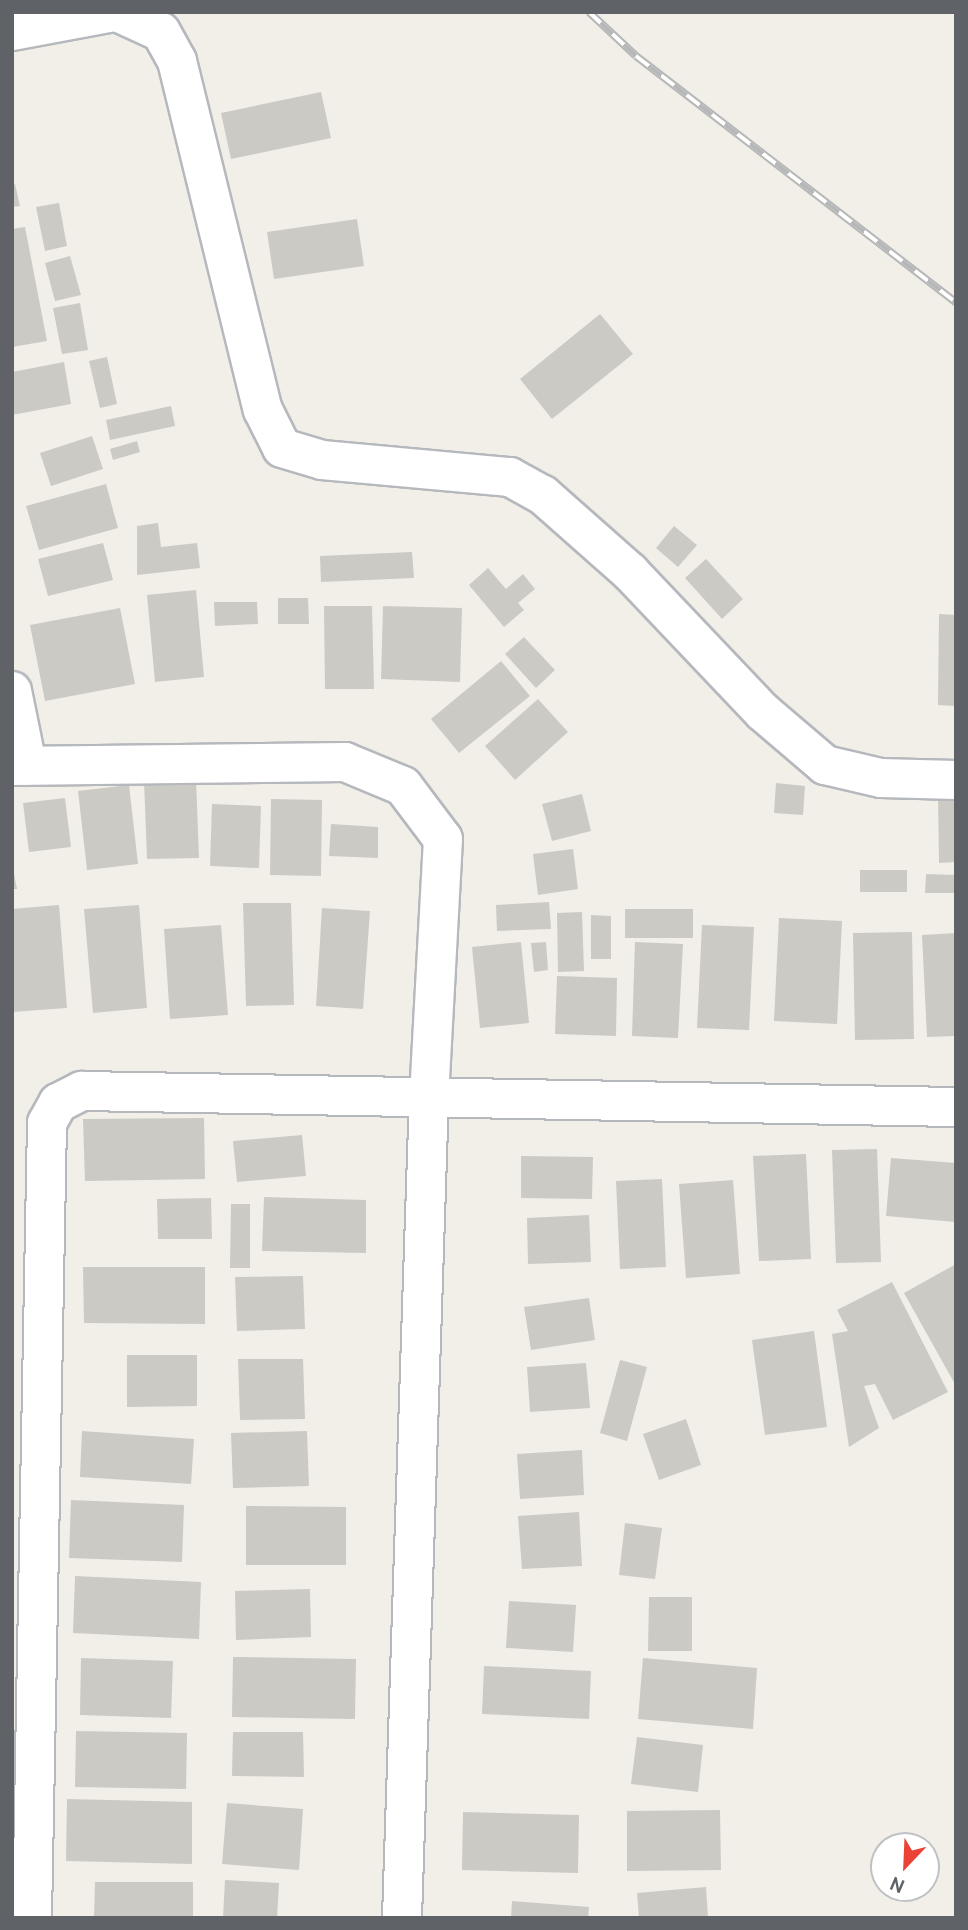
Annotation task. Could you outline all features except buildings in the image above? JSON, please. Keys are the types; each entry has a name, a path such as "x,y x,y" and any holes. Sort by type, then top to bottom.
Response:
{"street":[{"path":"12,31 116,12 161,32 177,61 263,410 282,448 322,460 510,477 543,495 630,572 763,712 825,765 881,778 956,780"},
{"path":"12,691 20,765 345,762 403,786 443,839 429,1095 402,1918"},
{"path":"32,1918 47,1123 58,1104 82,1091 429,1095 956,1107"}],"railway":[{"path":"589,12 636,56 956,302"}]}
